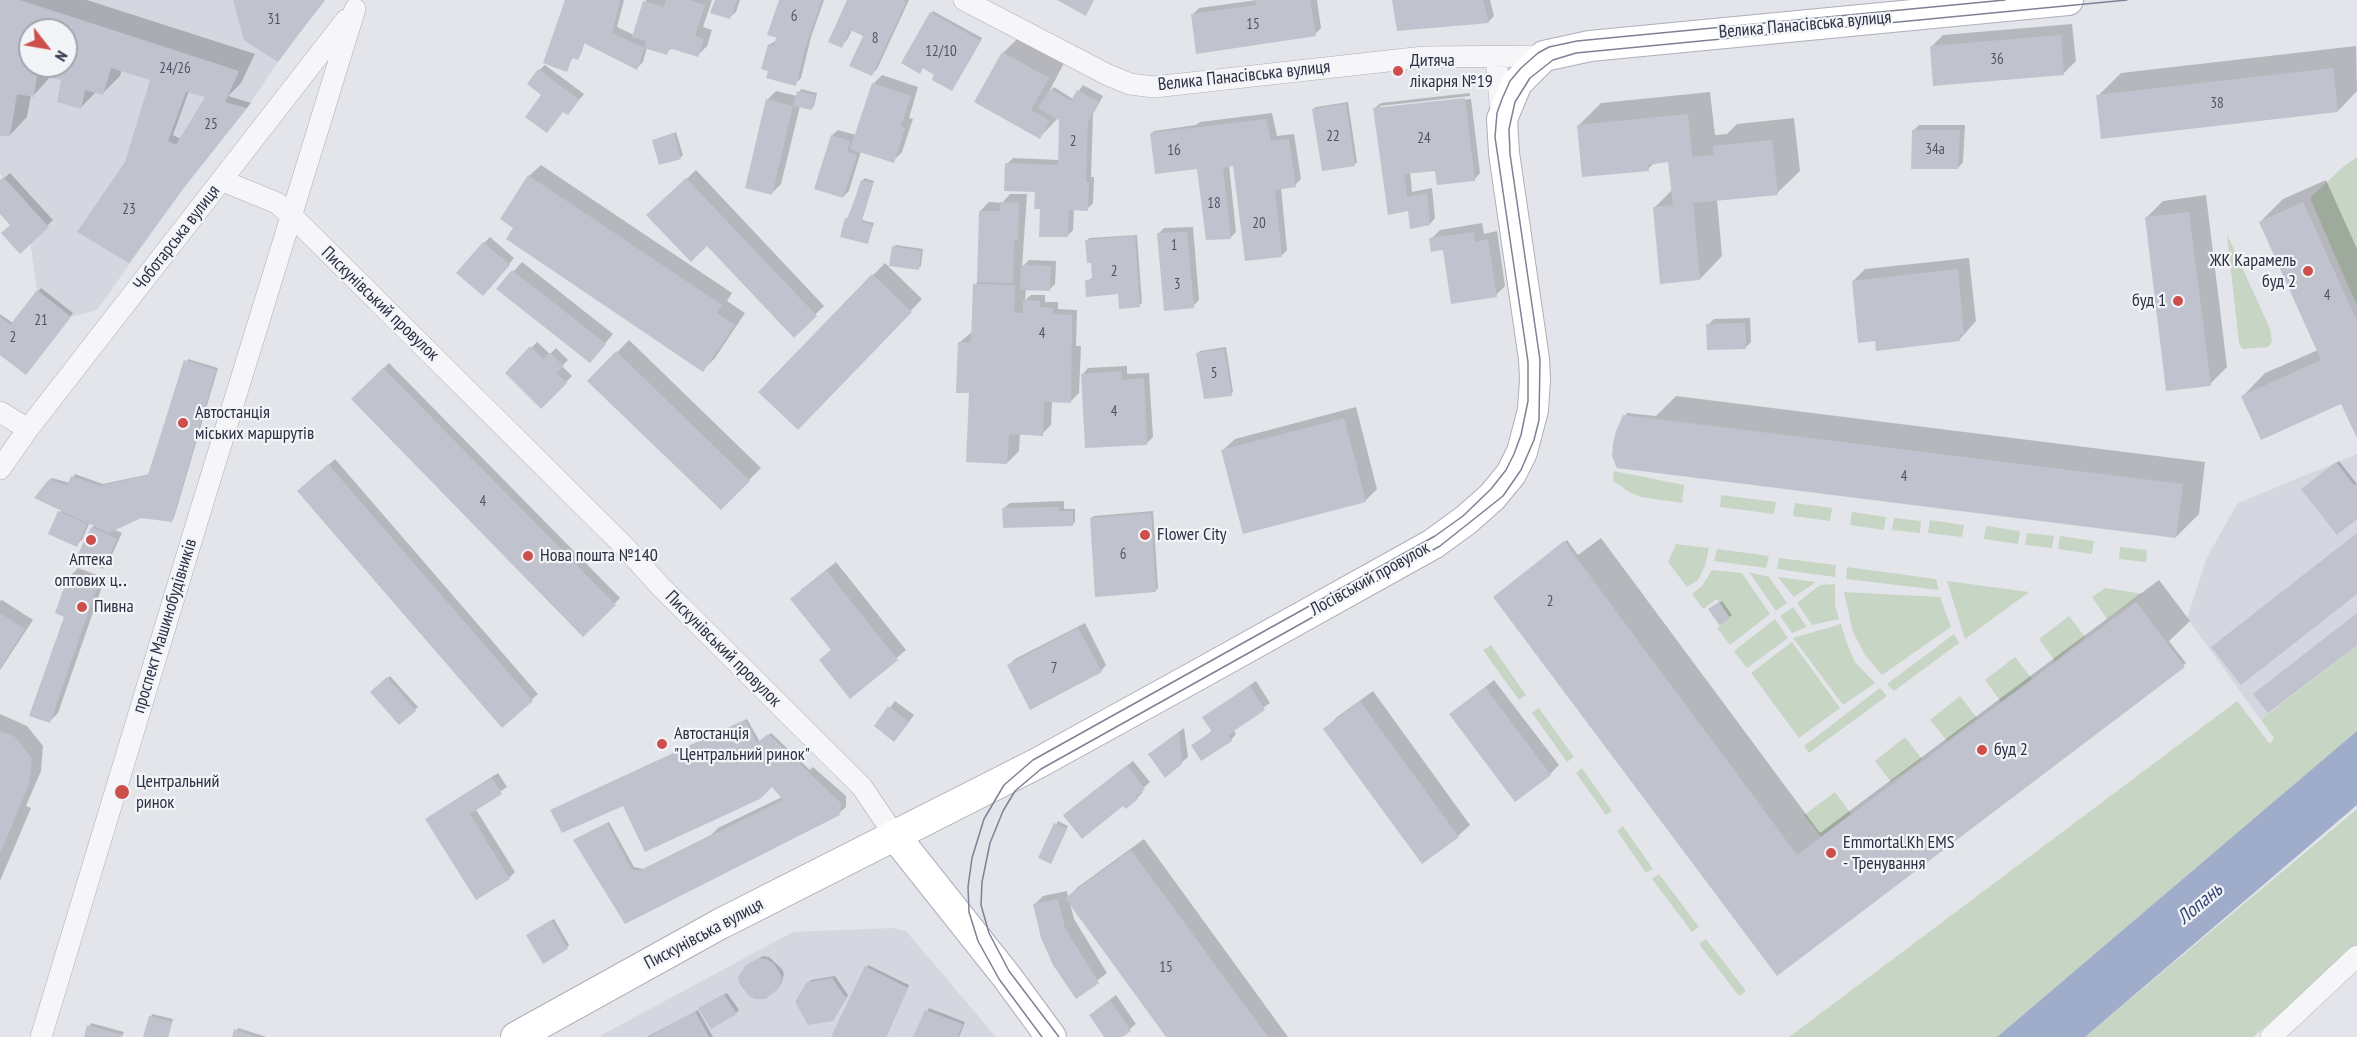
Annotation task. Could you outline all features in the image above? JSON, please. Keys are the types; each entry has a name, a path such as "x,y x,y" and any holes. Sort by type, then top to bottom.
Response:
{"street":[{"name":"Велика Панасівська вулиця","path":"964,0 1108,75 1130,84 1154,87 1424,57 1544,56 1590,46 2068,0"},
{"name":"Чоботарська вулиця","path":"0,469 28,429 358,4"},
{"name":"Чоботарська вулиця","path":"291,215 358,4"},
{"name":"Лосівський провулок","path":"1502,119 1517,83 1544,56"},
{"name":"Лосівський провулок","path":"895,836 1038,763 1433,544 1466,520 1502,486 1516,464 1526,439 1533,410 1535,379 1504,153 1496,57"},
{"name":"Пискунівський провулок","path":"222,181 277,202 291,215 616,538 660,586 862,787 895,836 1007,977 1051,1037"},
{"name":"проспект Машинобудівників","path":"41,1037 291,215"},
{"path":"0,412 28,429"},
{"name":"Пискунівська вулиця","path":"516,1037 720,924 895,836"},
{"path":"2271,1037 2357,956"}],"shaded area":[{"path":"0,0 324,0 247,108 183,189 97,310 71,317 37,290 24,199 0,174"},
{"path":"2357,454 2357,645 2261,720 2187,618 2207,557 2238,503"},
{"path":"893,928 906,931 996,1037 598,1037 793,932"}],"green space":[{"path":"2357,157 2357,306 2310,198"},
{"path":"2227,234 2270,329 2272,342 2268,347 2243,349 2239,344"},
{"path":"1614,471 1684,485 1682,503 1641,497 1631,493 1613,481"},
{"path":"1721,495 1776,502 1774,514 1720,507"},
{"path":"1795,503 1832,508 1830,521 1793,516"},
{"path":"1852,512 1886,517 1884,530 1850,525"},
{"path":"1894,518 1921,521 1920,533 1892,530"},
{"path":"1930,520 1964,525 1962,537 1928,533"},
{"path":"1986,526 2020,531 2018,544 1984,539"},
{"path":"2027,533 2054,536 2052,548 2025,545"},
{"path":"2060,536 2094,541 2092,554 2058,549"},
{"path":"1676,544 1709,548 1705,566 1698,580 1687,587 1668,562"},
{"path":"2120,547 2147,550 2146,562 2119,559"},
{"path":"1717,549 1769,556 1766,568 1714,561"},
{"path":"1779,558 1836,565 1835,577 1777,569"},
{"path":"1847,567 1936,579 1939,590 1846,579"},
{"path":"1712,570 1742,573 1770,614 1730,645 1717,628 1730,618 1717,599 1703,609 1692,594 1702,586"},
{"path":"1749,572 1769,577 1787,603 1776,611"},
{"path":"1778,577 1816,582 1794,597"},
{"path":"1947,581 2029,592 1965,639"},
{"path":"1835,584 1835,605 1839,619 1812,625 1797,603 1820,585"},
{"path":"2105,588 2142,594 2107,619 2092,597"},
{"path":"1844,592 1940,597 1951,627 1882,675 1865,655 1853,632"},
{"path":"1793,607 1807,627 1792,633 1780,616"},
{"path":"2069,616 2085,637 2055,661 2039,639"},
{"path":"1775,619 1788,638 1747,668 1734,651"},
{"path":"1841,624 1855,662 1875,683 1843,705 1793,638"},
{"path":"1954,634 1959,643 1894,691 1887,684"},
{"path":"1792,642 1840,708 1799,738 1751,673"},
{"path":"1491,645 1526,695 1519,700 1483,650"},
{"path":"2357,645 2357,732 1997,1037 1789,1037 2237,701 2270,744 2274,738 2261,720"},
{"path":"2015,657 2032,679 2001,702 1985,680"},
{"path":"1880,688 1887,696 1809,753 1804,746"},
{"path":"1960,696 1977,718 1947,741 1930,720"},
{"path":"1539,708 1574,757 1567,762 1532,713"},
{"path":"1905,737 1922,759 1891,782 1875,761"},
{"path":"1582,768 1612,811 1606,815 1576,773"},
{"path":"1835,792 1851,814 1821,837 1804,815"},
{"path":"2357,809 2357,945 2253,1037 2085,1037"},
{"path":"1623,826 1653,869 1646,873 1617,831"},
{"path":"1659,874 1699,927 1692,932 1652,879"},
{"path":"1706,939 1746,991 1739,996 1699,944"}],"water":[{"name":"Лопань","path":"2357,731 2357,805 2085,1037 1997,1037"}],"building":[{"path":"0,0 20,0 76,18 18,18 18,78 37,78 34,97 17,94 10,136 0,136"},
{"path":"233,0 324,0 278,62 244,40"},
{"path":"565,0 620,0 612,33 644,48 637,70 584,43 578,60 572,58 567,72 543,63"},
{"path":"666,0 689,0 705,5 695,36 704,39 698,57 669,48 667,55 644,48 646,41 632,37 643,1 664,7"},
{"path":"715,0 737,0 730,19 710,13"},
{"path":"779,0 822,0 806,45 796,86 766,78 768,71 761,69 768,44 774,46 776,38 796,43 767,35"},
{"path":"847,0 902,0 906,2 872,76 849,66 863,36 850,30 842,48 828,42"},
{"path":"1057,0 1094,0 1086,16"},
{"path":"1255,0 1310,0 1316,36 1196,54 1191,14 1256,5"},
{"path":"1392,0 1483,0 1489,23 1397,31"},
{"path":"930,12 981,41 952,91 932,80 934,75 923,68 920,74 901,63"},
{"path":"78,19 239,71 225,102 247,108 183,189 129,263 77,232 125,162 150,80 111,68 103,95 85,90 81,109 57,102 61,80 51,78 78,78","holes":["186,92 205,97 176,145 168,141"]},
{"path":"2061,35 2064,75 1933,86 1930,46"},
{"path":"1002,52 1049,78 1031,110 1050,121 1040,139 974,102"},
{"path":"2333,68 2338,112 2101,139 2096,95"},
{"path":"538,69 579,100 568,115 563,112 547,133 525,117 541,95 527,84"},
{"path":"872,83 911,96 901,126 905,128 894,163 850,149"},
{"path":"1050,89 1071,101 1077,90 1099,102 1088,121 1086,182 1089,183 1088,211 1069,210 1068,237 1039,237 1040,209 1034,209 1035,192 1004,191 1005,163 1058,165 1059,120 1038,108"},
{"path":"797,91 815,95 812,110 793,106"},
{"path":"1465,98 1475,181 1437,185 1435,171 1404,174 1407,197 1427,193 1430,225 1410,229 1408,211 1388,215 1373,108"},
{"path":"766,99 793,106 772,195 745,188"},
{"path":"1346,104 1355,166 1322,171 1312,109"},
{"path":"1688,114 1692,157 1714,155 1713,146 1772,140 1778,195 1693,203 1700,280 1660,284 1653,207 1673,205 1668,162 1648,165 1649,171 1582,177 1577,125"},
{"path":"1266,119 1271,141 1289,139 1296,187 1275,190 1282,257 1245,261 1233,166 1223,168 1231,239 1206,240 1197,169 1155,174 1150,133"},
{"path":"1912,130 1960,130 1958,169 1911,169"},
{"path":"674,133 681,159 659,165 652,140"},
{"path":"831,135 850,141 847,152 857,155 843,198 814,189"},
{"path":"528,175 722,305 717,313 735,325 703,372 506,239 513,228 500,219"},
{"path":"3,177 49,227 20,254 1,233 10,225 0,214 0,180"},
{"path":"686,178 817,316 794,338 707,246 691,262 646,215"},
{"path":"861,180 873,183 861,222 873,225 868,244 840,237 845,218 848,219"},
{"path":"1000,202 1019,203 1018,240 1014,240 1013,283 977,282 979,211 1000,211"},
{"name":"ЖК Карамель буд 2","path":"2303,202 2357,321 2357,438 2341,404 2261,440 2241,396 2321,360 2259,222"},
{"name":"буд 1","path":"2189,212 2211,386 2166,391 2145,217"},
{"path":"1187,232 1194,308 1164,311 1157,233"},
{"path":"1474,232 1475,242 1488,239 1497,297 1451,304 1443,250 1431,252 1429,238"},
{"path":"1135,236 1140,307 1119,309 1118,294 1086,297 1085,280 1092,280 1091,263 1087,263 1085,240"},
{"path":"483,242 510,265 483,296 456,273"},
{"path":"892,246 921,251 919,270 889,266"},
{"path":"1021,265 1051,266 1050,291 1020,290"},
{"path":"1958,269 1964,334 1959,335 1960,341 1876,351 1875,341 1858,343 1852,281"},
{"path":"512,270 606,344 590,363 496,289"},
{"path":"872,274 912,312 798,430 758,392"},
{"path":"973,284 1015,285 1014,313 1023,313 1023,300 1040,301 1040,307 1053,308 1053,314 1072,315 1071,403 1044,402 1043,436 1009,434 1007,464 966,462 969,393 956,393 958,342 971,343"},
{"path":"37,290 71,317 26,375 0,355 0,317 10,325"},
{"path":"1745,323 1746,349 1707,350 1706,324"},
{"path":"530,346 543,359 550,353 564,366 557,373 567,383 541,409 505,373"},
{"path":"1224,349 1232,396 1204,399 1196,353"},
{"path":"616,351 750,481 721,510 587,381"},
{"name":"Автостанція міських маршрутів","path":"184,360 216,370 172,522 141,518 109,533 34,498 49,479 67,486 71,476 100,486 148,475"},
{"path":"383,368 616,605 583,637 351,399"},
{"path":"1121,371 1122,380 1144,378 1147,445 1085,448 1081,374"},
{"path":"1623,415 2183,484 2176,538 1617,468 1612,456 1613,444"},
{"path":"1344,418 1366,502 1243,534 1221,450"},
{"path":"2336,462 2354,485 2357,483 2357,519 2337,535 2301,489"},
{"path":"328,464 533,701 502,728 297,491"},
{"path":"1059,507 1059,511 1073,511 1073,526 1003,528 1002,508"},
{"path":"58,511 87,524 77,547 48,534"},
{"path":"1151,513 1156,592 1095,597 1090,518"},
{"path":"91,527 117,539 103,569 77,556"},
{"path":"2357,533 2357,594 2241,685 2211,647"},
{"name":"буд 2","path":"1564,541 1797,855 2136,602 2185,667 1777,976 1493,597"},
{"path":"826,570 898,660 850,699 819,660 831,650 790,599"},
{"path":"68,576 97,587 50,723 29,716 64,617 55,613"},
{"path":"1719,602 1730,618 1720,626 1708,609"},
{"path":"0,613 25,629 0,668"},
{"path":"2357,613 2357,645 2268,713 2253,694"},
{"path":"1078,628 1102,672 1030,710 1007,665"},
{"path":"387,677 416,711 399,725 370,692"},
{"path":"1250,686 1265,710 1228,735 1232,741 1201,761 1191,745 1212,732 1202,717"},
{"path":"1485,687 1551,775 1515,802 1449,714"},
{"path":"1360,701 1459,837 1422,864 1323,729"},
{"path":"888,706 909,722 894,742 874,726"},
{"path":"745,720 757,743 768,734 841,803 840,815 625,924 573,840 607,823 631,869 640,871 783,800 772,787 760,799 645,852 623,806 562,833 550,810"},
{"path":"0,731 15,737 32,759 29,784 0,854"},
{"path":"1179,732 1182,764 1165,778 1148,754"},
{"path":"1127,765 1145,789 1136,796 1138,799 1126,809 1123,806 1082,839 1063,815"},
{"path":"492,778 502,794 470,814 510,879 476,900 425,819"},
{"path":"1054,823 1067,829 1051,864 1038,858"},
{"path":"1131,850 1268,1037 1166,1037 1065,898"},
{"path":"1058,899 1065,928 1099,983 1076,999 1053,965 1041,938 1033,904"},
{"path":"551,920 568,949 543,964 526,935"},
{"path":"759,958 767,959 774,964 782,977 779,988 766,999 755,999 749,996 739,983 738,977 745,966"},
{"path":"865,966 908,988 886,1037 831,1037"},
{"path":"832,978 846,998 833,1021 808,1025 795,1002 807,982"},
{"path":"724,994 737,1014 711,1029 698,1008"},
{"path":"1110,1000 1131,1031 1122,1037 1104,1037 1089,1015"},
{"path":"925,1010 963,1024 958,1037 913,1037"},
{"path":"695,1011 709,1037 649,1037"},
{"path":"149,1016 172,1022 168,1037 143,1037"},
{"path":"87,1025 122,1035 122,1037 84,1037"},
{"path":"234,1029 256,1037 232,1037"}],"tram line":[{"path":"1042,1037 999,979 978,941 969,912 968,887 972,858 984,819 1004,785 1033,760 1435,536 1463,516 1491,489 1506,470 1514,454 1521,435 1528,401 1528,362 1495,137 1497,113 1502,99 1510,81 1521,68 1538,53 1549,47 1577,41 2005,0"},
{"path":"1059,1037 1009,971 989,933 981,905 982,882 990,843 1003,811 1015,791 1041,769 1440,546 1503,496 1521,470 1534,440 1539,420 1540,360 1510,154 1509,129 1515,102 1530,78 1553,60 1576,53 2127,0"}],"place":[{"name":"Дитяча лікарня №19","path":"1398,71"},
{"name":"ЖК Карамель буд 2","path":"2308,271"},
{"name":"буд 1","path":"2178,301"},
{"name":"Автостанція міських маршрутів","path":"183,423"},
{"name":"Flower City","path":"1145,535"},
{"name":"Аптека оптових ц‥","path":"91,540"},
{"name":"Нова пошта №140","path":"528,556"},
{"name":"Пивна","path":"82,607"},
{"name":"Автостанція \"Центральний ринок\"","path":"662,744"},
{"name":"буд 2","path":"1982,750"},
{"name":"Центральний ринок","path":"122,792"},
{"name":"Emmortal.Kh EMS - Тренування","path":"1831,853"}]}
